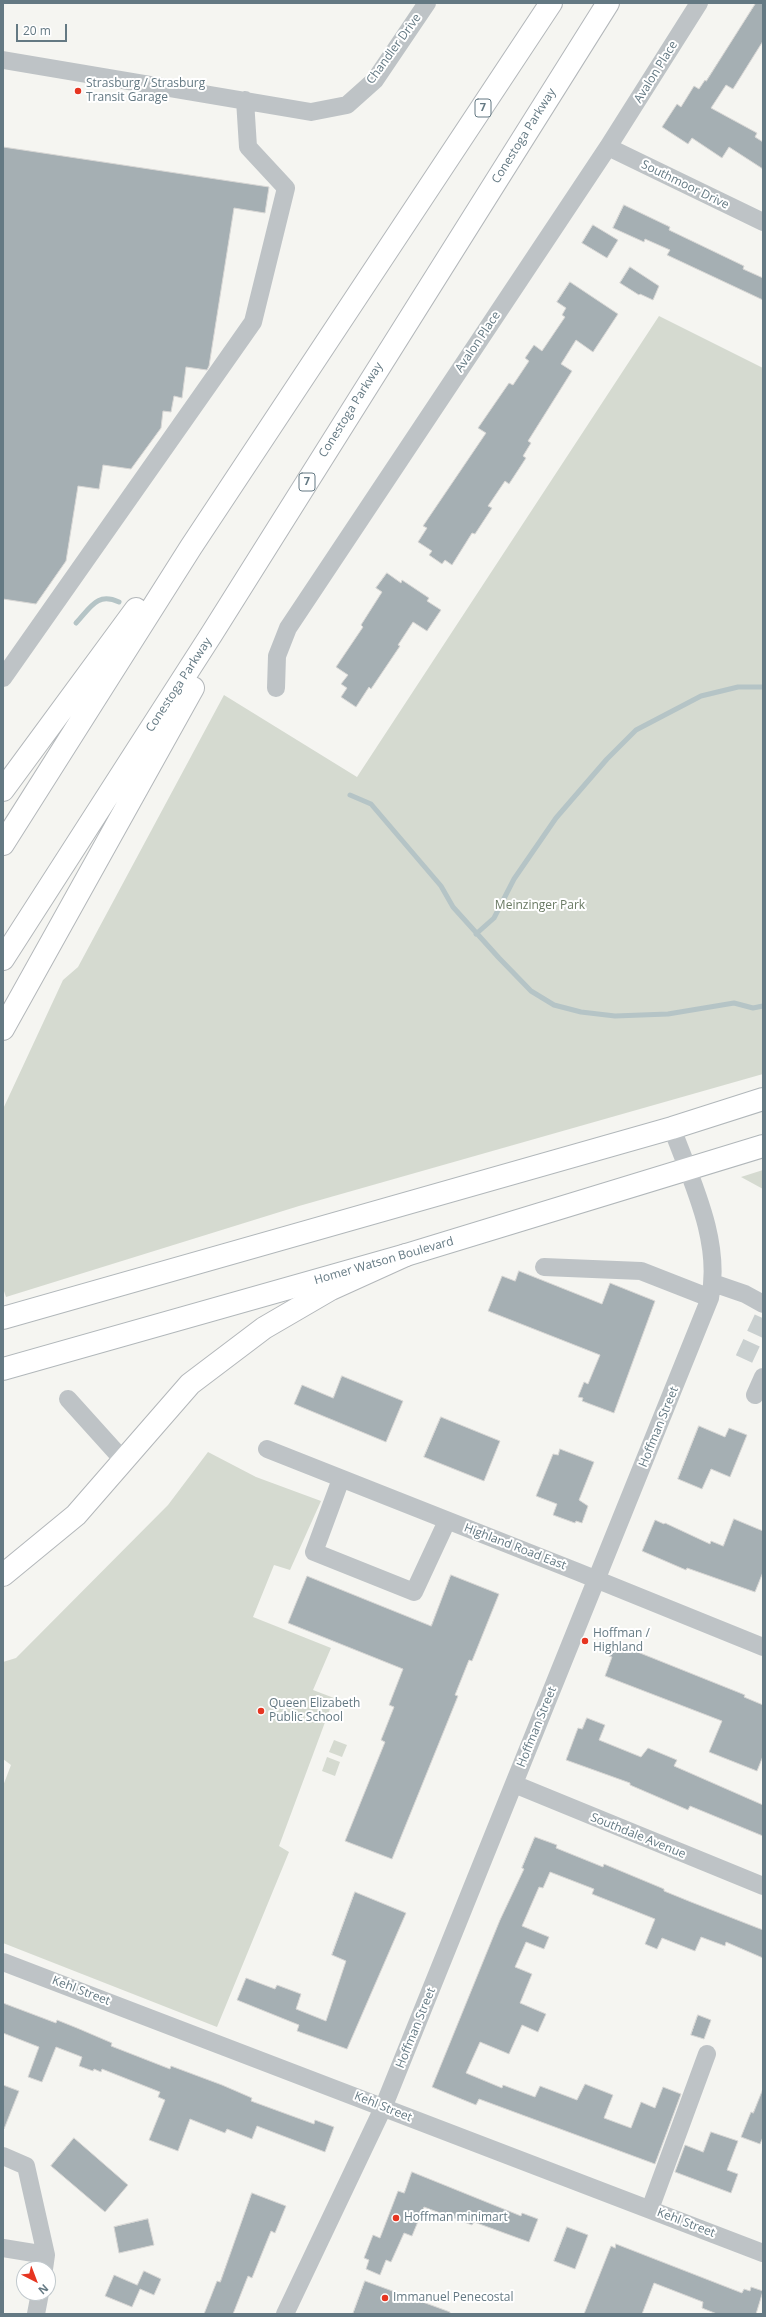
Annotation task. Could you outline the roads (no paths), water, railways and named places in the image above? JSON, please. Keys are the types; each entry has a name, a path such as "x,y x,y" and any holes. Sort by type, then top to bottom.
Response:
{"main road":[{"name":"7","path":"3,844 191,547 551,3"},
{"name":"Conestoga Parkway","path":"3,959 211,635 608,3"},
{"path":"3,790 147,594 191,547"},
{"path":"3,1029 194,686 211,635"},
{"path":"3,1318 672,1128 763,1099"},
{"name":"Homer Watson Boulevard","path":"3,1369 406,1255 763,1146"},
{"path":"3,1575 76,1515 190,1384 264,1328 331,1288 406,1255"}],"street":[{"name":"Chandler Drive","path":"3,60 311,112 347,105 375,80 427,3"},
{"name":"Avalon Place","path":"276,688 277,656 288,628 608,147 699,3"},
{"path":"3,678 253,322 286,188 248,147 245,100"},
{"name":"Southmoor Drive","path":"608,147 763,222"},
{"name":"Hoffman Street","path":"285,2314 383,2108 712,1290 713,1258 703,1217 672,1128"},
{"path":"544,1267 641,1271 712,1290 745,1294 763,1304"},
{"path":"755,1395 763,1377"},
{"path":"68,1399 123,1460"},
{"name":"Highland Road East","path":"267,1449 597,1579 763,1647"},
{"path":"341,1479 314,1552 414,1592 447,1521"},
{"name":"Southdale Avenue","path":"514,1784 763,1886"},
{"name":"Kehl Street","path":"3,1962 324,2083 383,2108 763,2253"},
{"path":"650,2209 707,2054"},
{"path":"3,2156 26,2166 45,2261"},
{"path":"3,2248 42,2261"},
{"path":"36,2314 38,2301"}],"waterway":[{"path":"76,623 90,607 100,600 111,599 119,602"},
{"path":"476,934 494,918 514,879 556,818 607,759 636,730 701,696 738,687 763,687"},
{"path":"350,795 371,804 441,886 453,907 499,958 531,991 554,1005 581,1012 615,1016 668,1014 734,1003 753,1008 763,1006"}],"tunnel":[{"path":"744,1359 763,1318"}],"place":[{"name":"Strasburg / Strasburg Transit Garage","path":"78,91"},
{"name":"Hoffman / Highland","path":"585,1641"},
{"name":"Queen Elizabeth Public School","path":"261,1711"},
{"name":"Hoffman minimart","path":"396,2218"},
{"name":"Immanuel Penecostal","path":"385,2298"}],"park label":[{"name":"Meinzinger Park","path":"540,906"}]}
